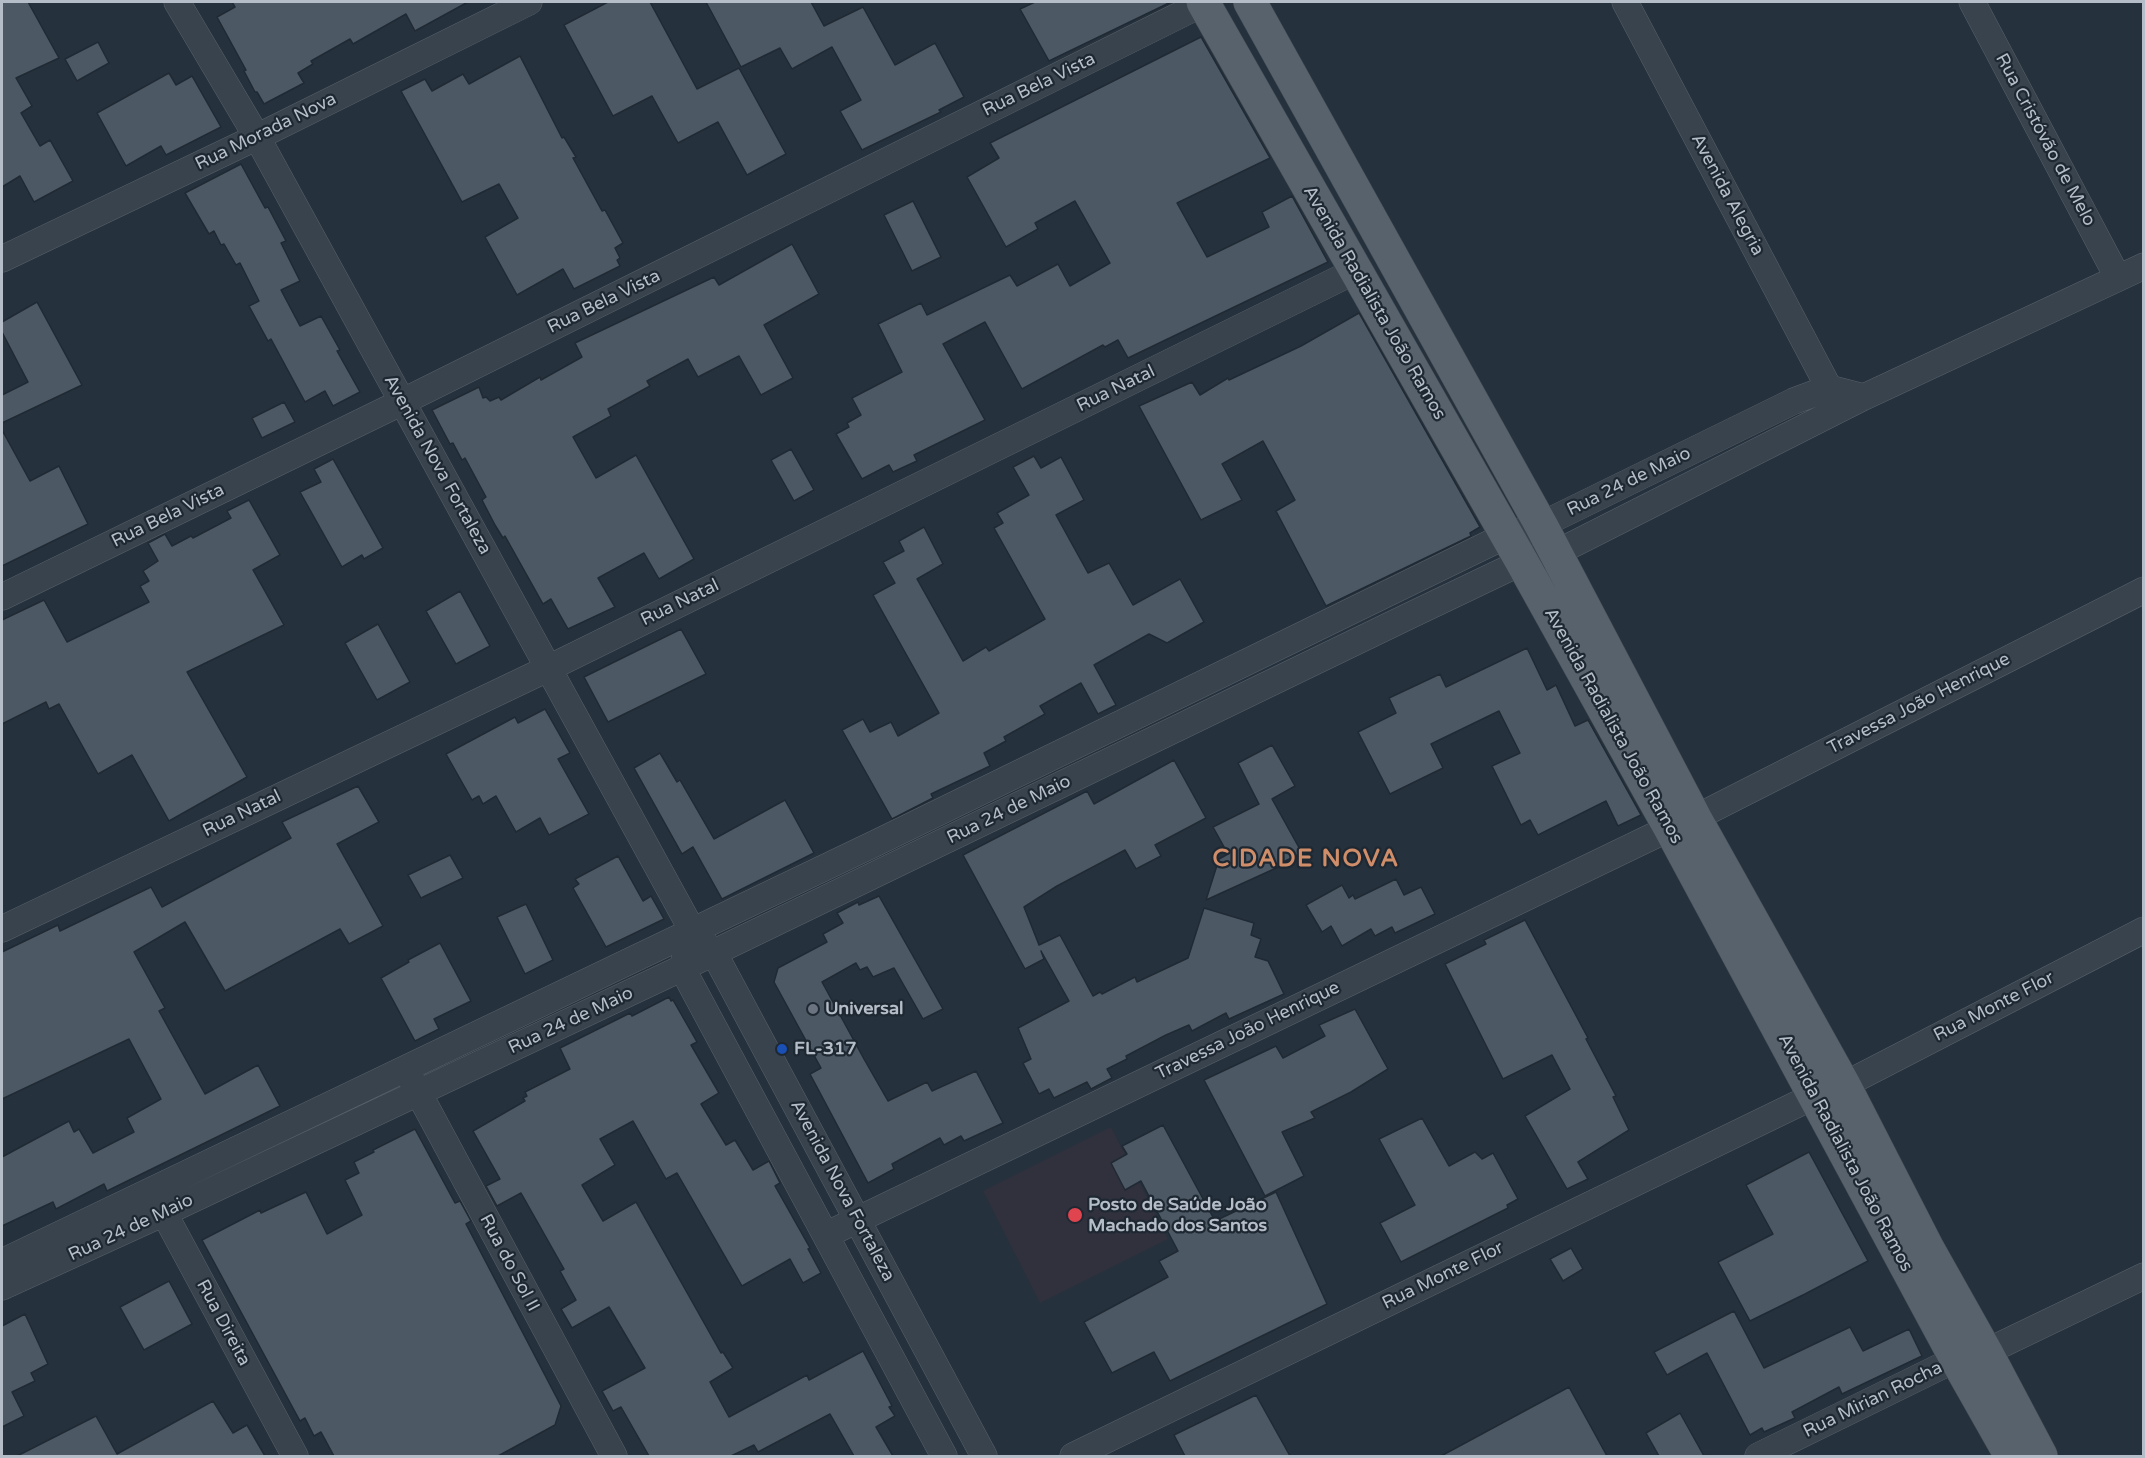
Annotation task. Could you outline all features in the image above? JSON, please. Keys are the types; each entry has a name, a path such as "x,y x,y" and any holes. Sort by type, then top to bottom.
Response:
{"main road":[{"name":"Avenida Radialista João Ramos","path":"1204,2 1514,548 1682,823 1829,1090 1971,1356 2011,1456"},
{"name":"Avenida Radialista João Ramos","path":"1250,2 1549,539 1682,823"},
{"name":"Avenida Radialista João Ramos","path":"1971,1356 2041,1456"}],"street":[{"name":"Avenida Nova Fortaleza","path":"177,2 257,137 692,930 714,953 984,1456"},
{"name":"Rua Morada Nova","path":"2,259 257,137 528,2"},
{"name":"Rua Bela Vista","path":"2,597 402,402 1204,2"},
{"name":"Avenida Alegria","path":"1625,2 1829,388"},
{"name":"Rua Cristóvão de Melo","path":"1972,2 2135,275"},
{"name":"Rua Natal","path":"2,929 549,668 1355,271"},
{"name":"Rua 24 de Maio","path":"2,1262 876,843 1396,590 1514,548 1549,539 2135,275"},
{"name":"Rua 24 de Maio","path":"1549,539 1794,401 1829,388"},
{"path":"1829,388 1864,397"},
{"name":"Rua 24 de Maio","path":"2,1287 164,1213 714,953 1409,616 1514,548"},
{"path":"1396,590 1409,616"},
{"name":"Travessa João Henrique","path":"826,1235 1682,823 2144,590"},
{"path":"1125,721 1137,748"},
{"path":"876,843 889,868"},
{"path":"682,968 692,930"},
{"name":"Rua Monte Flor","path":"1073,1456 1829,1090 2144,930"},
{"name":"Avenida Nova Fortaleza","path":"682,968 944,1456"},
{"name":"Rua do Sol II","path":"405,1069 614,1456"},
{"name":"Rua Direita","path":"154,1189 164,1213 295,1456"},
{"name":"Rua Mirian Rocha","path":"1758,1456 2144,1276"}],"shaded area":[{"name":"Posto de Saúde João Machado dos Santos","path":"1111,1127 1168,1239 1040,1303 983,1191"}],"building":[{"path":"2,2 28,2 59,58 16,78 32,106 21,113 40,146 50,140 73,181 34,202 20,176 2,187"},
{"path":"232,2 468,2 415,31 406,14 353,44 350,39 311,61 313,64 298,73 304,83 264,104 255,92 244,71 246,70 217,17 235,7"},
{"path":"608,2 650,2 697,89 739,68 786,154 747,175 718,122 678,143 652,96 613,116 564,25"},
{"path":"706,2 811,2 824,26 863,7 895,65 935,43 964,97 939,110 941,112 862,150 840,111 861,100 832,47 792,69 780,48 741,67"},
{"path":"1035,2 1171,2 1049,61 1020,9"},
{"path":"1201,37 1270,158 1177,203 1207,257 1269,227 1262,212 1292,196 1328,262 1128,358 1118,340 1105,347 1103,345 1022,389 985,322 943,344 985,420 914,455 917,461 893,472 889,465 862,479 836,434 849,427 847,423 861,415 852,398 902,372 878,324 921,303 927,315 1010,275 1017,286 1058,264 1070,286 1110,263 1075,201 1035,223 1038,229 1006,247 967,177 999,158 990,143"},
{"path":"98,42 109,63 77,81 65,59"},
{"path":"520,56 562,138 564,137 576,157 573,158 602,211 605,210 623,243 615,248 620,258 617,260 620,266 574,289 563,269 517,295 485,237 518,218 499,184 462,202 401,91 425,79 432,91 463,74 469,84"},
{"path":"169,73 176,85 192,76 221,127 166,155 161,146 126,166 97,113"},
{"path":"241,164 286,241 281,243 300,281 281,290 300,326 321,316 360,392 333,406 325,391 305,402 271,339 268,341 249,306 259,301 240,263 236,265 214,231 209,234 185,193"},
{"path":"913,201 941,257 912,271 884,215"},
{"path":"792,244 819,294 764,325 793,378 761,395 739,356 698,377 688,359 647,381 650,386 608,409 611,416 573,437 596,478 636,455 694,559 659,579 644,553 598,578 615,607 568,629 551,599 543,604 505,536 503,538 495,525 482,500 486,497 465,458 462,460 453,443 450,444 432,410 479,387 483,398 486,397 490,401 499,397 501,400 540,377 541,380 582,357 575,343 714,277 719,285"},
{"path":"37,302 82,385 2,423 2,395 28,382 2,332 2,322"},
{"path":"1359,313 1480,527 1470,533 1471,536 1326,606 1276,511 1295,500 1263,441 1222,464 1242,500 1201,520 1139,406 1192,382 1200,395 1228,378 1229,380 1301,346"},
{"path":"284,402 295,422 262,438 252,418"},
{"path":"2,430 30,481 59,466 88,524 2,566"},
{"path":"791,449 814,490 794,501 771,460"},
{"path":"1034,456 1041,468 1061,457 1084,500 1056,515 1088,573 1109,563 1133,605 1180,579 1204,622 1167,643 1149,634 1094,665 1116,705 1098,714 1081,683 1040,706 1045,714 1004,737 1006,741 984,753 990,766 931,794 933,798 892,819 842,730 863,719 870,732 891,722 898,736 939,713 873,595 895,583 883,562 904,551 899,541 924,527 943,564 917,579 963,661 986,647 989,651 1045,619 994,528 1003,523 997,513 1029,495 1013,467"},
{"path":"333,459 383,548 364,559 362,555 342,567 300,492 321,482 314,469"},
{"path":"249,500 280,555 253,570 284,625 187,672 247,777 169,821 132,755 98,774 59,704 49,709 46,702 2,724 2,620 44,600 67,642 149,602 140,586 149,581 143,571 158,561 148,543 165,534 172,546 191,536 193,538 231,518 227,511"},
{"path":"460,591 490,646 456,664 426,611"},
{"path":"378,624 410,682 377,700 345,643"},
{"path":"681,629 706,674 608,722 584,677"},
{"path":"1527,648 1547,690 1556,685 1575,726 1588,720 1641,815 1618,826 1606,801 1538,835 1530,820 1521,825 1492,766 1520,753 1499,711 1431,744 1443,768 1390,794 1358,732 1396,713 1389,698 1440,674 1446,687"},
{"path":"545,709 570,753 558,759 589,814 549,835 540,818 516,832 496,796 483,804 479,796 472,800 446,754 515,717 518,723"},
{"path":"1272,745 1295,786 1272,799 1302,853 1283,862 1285,864 1206,900 1219,859 1228,854 1213,827 1259,804 1238,763"},
{"path":"660,753 677,782 680,780 714,839 785,800 814,853 722,899 693,847 682,854 634,768"},
{"path":"1174,760 1206,818 1155,845 1161,856 1136,869 1125,850 1057,886 1024,907 1039,945 1060,935 1093,996 1100,992 1102,994 1135,977 1137,982 1188,958 1204,908 1254,923 1251,935 1261,939 1255,957 1268,961 1284,994 1229,1019 1226,1013 1192,1031 1189,1025 1166,1035 1107,1069 1112,1078 1091,1089 1087,1082 1054,1098 1049,1089 1039,1094 1023,1063 1031,1059 1018,1028 1069,1001 1041,951 1044,959 1025,969 963,855 1087,791 1094,804"},
{"path":"358,786 379,822 337,844 383,926 349,944 340,929 225,991 185,922 134,952 165,1008 159,1011 205,1094 258,1065 280,1106 107,1191 104,1184 56,1209 53,1202 2,1226 2,1157 69,1121 74,1132 79,1129 93,1153 134,1132 127,1118 161,1099 129,1039 2,1099 2,952 58,925 60,931 151,887 162,907 291,838 282,822"},
{"path":"450,855 463,878 421,898 408,875"},
{"path":"618,856 643,901 651,896 664,919 606,947 573,888 579,884 575,879"},
{"path":"1396,879 1404,895 1421,887 1435,914 1395,933 1392,927 1375,936 1371,929 1342,946 1331,926 1322,932 1306,905 1342,885 1349,898 1353,895 1355,899"},
{"path":"879,896 943,1009 923,1019 894,968 873,977 867,967 860,970 856,963 822,982 864,1059 888,1101 927,1082 932,1091 976,1071 1003,1123 964,1141 961,1136 944,1145 940,1138 892,1164 894,1169 868,1183 810,1074 821,1068 774,982 778,968 827,942 823,934 843,923 837,913 858,902 859,905"},
{"path":"526,904 553,960 525,974 497,917"},
{"path":"1525,920 1588,1038 1586,1039 1616,1096 1613,1097 1629,1130 1578,1162 1588,1179 1567,1189 1525,1116 1570,1089 1552,1055 1503,1079 1445,964 1486,944 1484,940"},
{"path":"440,943 471,1001 434,1019 439,1029 415,1041 381,978"},
{"path":"669,997 671,1001 673,1000 697,1042 691,1045 719,1093 701,1104 726,1145 735,1140 753,1170 769,1161 780,1183 775,1186 810,1248 808,1249 821,1273 803,1283 790,1259 742,1286 677,1173 666,1179 633,1121 600,1139 615,1165 582,1185 603,1221 636,1202 721,1353 723,1352 733,1368 710,1382 729,1417 807,1375 809,1380 863,1351 895,1416 876,1427 893,1456 854,1456 830,1414 758,1452 754,1445 731,1456 649,1456 621,1407 613,1411 602,1391 645,1368 609,1307 572,1328 561,1309 576,1300 560,1271 564,1269 521,1193 497,1206 486,1186 500,1179 473,1131 525,1101 523,1098 527,1096 525,1092 570,1069 560,1048 630,1013 632,1016"},
{"path":"1355,1009 1388,1069 1351,1092 1311,1112 1315,1118 1282,1132 1304,1176 1265,1196 1204,1080 1276,1046 1283,1058 1325,1036 1319,1025"},
{"path":"1422,1118 1449,1166 1475,1152 1482,1159 1493,1153 1518,1199 1507,1205 1508,1208 1401,1262 1380,1223 1415,1205 1379,1139"},
{"path":"1163,1125 1215,1221 1276,1192 1327,1304 1170,1381 1154,1352 1112,1373 1084,1322 1168,1277 1159,1261 1178,1251 1141,1181 1125,1190 1111,1163 1127,1154 1122,1146"},
{"path":"415,1129 455,1203 460,1201 471,1221 466,1224 561,1406 555,1425 498,1456 334,1456 321,1432 314,1436 305,1418 300,1421 202,1240 260,1210 261,1213 306,1192 327,1234 362,1215 345,1180 359,1173 354,1162"},
{"path":"1809,1152 1868,1261 1750,1321 1718,1262 1773,1234 1746,1185"},
{"path":"1571,1248 1583,1269 1563,1281 1550,1259"},
{"path":"169,1281 192,1324 144,1350 120,1307"},
{"path":"1734,1311 1764,1368 1850,1327 1863,1351 1909,1329 1922,1356 1842,1394 1839,1387 1792,1412 1795,1418 1764,1432 1762,1428 1750,1435 1707,1353 1667,1375 1654,1352"},
{"path":"25,1314 48,1364 31,1373 35,1381 12,1392 24,1416 2,1427 2,1326"},
{"path":"1569,1387 1607,1456 1441,1456"},
{"path":"1256,1395 1290,1456 1185,1456 1174,1435"},
{"path":"213,1401 233,1433 247,1425 265,1456 17,1456 96,1416 117,1454"},
{"path":"1680,1413 1704,1456 1659,1456 1646,1433"}],"place":[{"name":"Universal","path":"813,1009"},
{"name":"FL-317","path":"782,1049"},
{"name":"Posto de Saúde João Machado dos Santos","path":"1075,1215"}],"district":[{"name":"CIDADE NOVA","path":"1306,860"}]}
